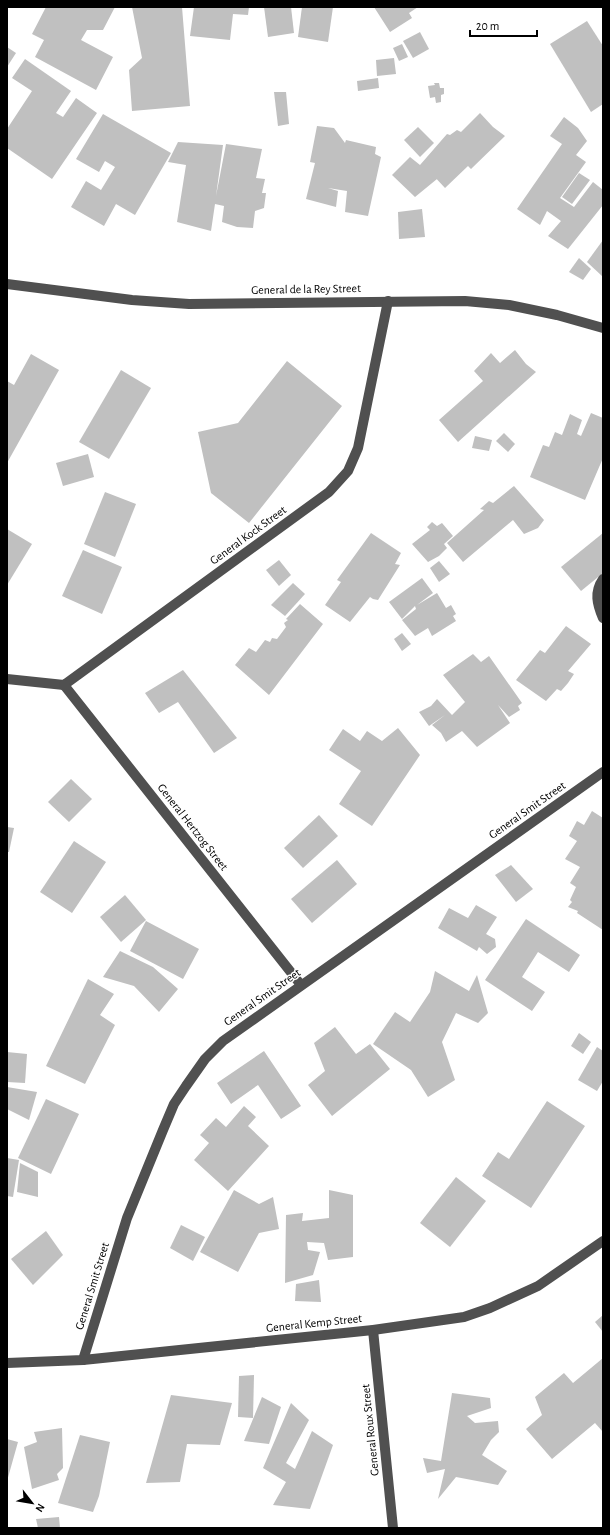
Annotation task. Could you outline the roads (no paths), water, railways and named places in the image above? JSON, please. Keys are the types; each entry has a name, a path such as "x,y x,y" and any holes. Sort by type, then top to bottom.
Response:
{"street":[{"name":"General de la Rey Street","path":"7,284 132,300 189,304 465,301 509,305 557,315 603,328"},
{"name":"General Kock Street","path":"64,685 329,492 342,480 355,458 362,435 388,301"},
{"path":"603,579 597,589 598,608 603,618"},
{"path":"7,679 64,685"},
{"name":"General Hertzog Street","path":"64,685 301,985"},
{"name":"General Smit Street","path":"83,1360 127,1218 174,1104 205,1059 223,1040 603,772"},
{"name":"General Kemp Street","path":"7,1363 83,1360 373,1330 464,1317 490,1308 538,1286 603,1241"},
{"name":"General Roux Street","path":"373,1330 393,1528"}]}
